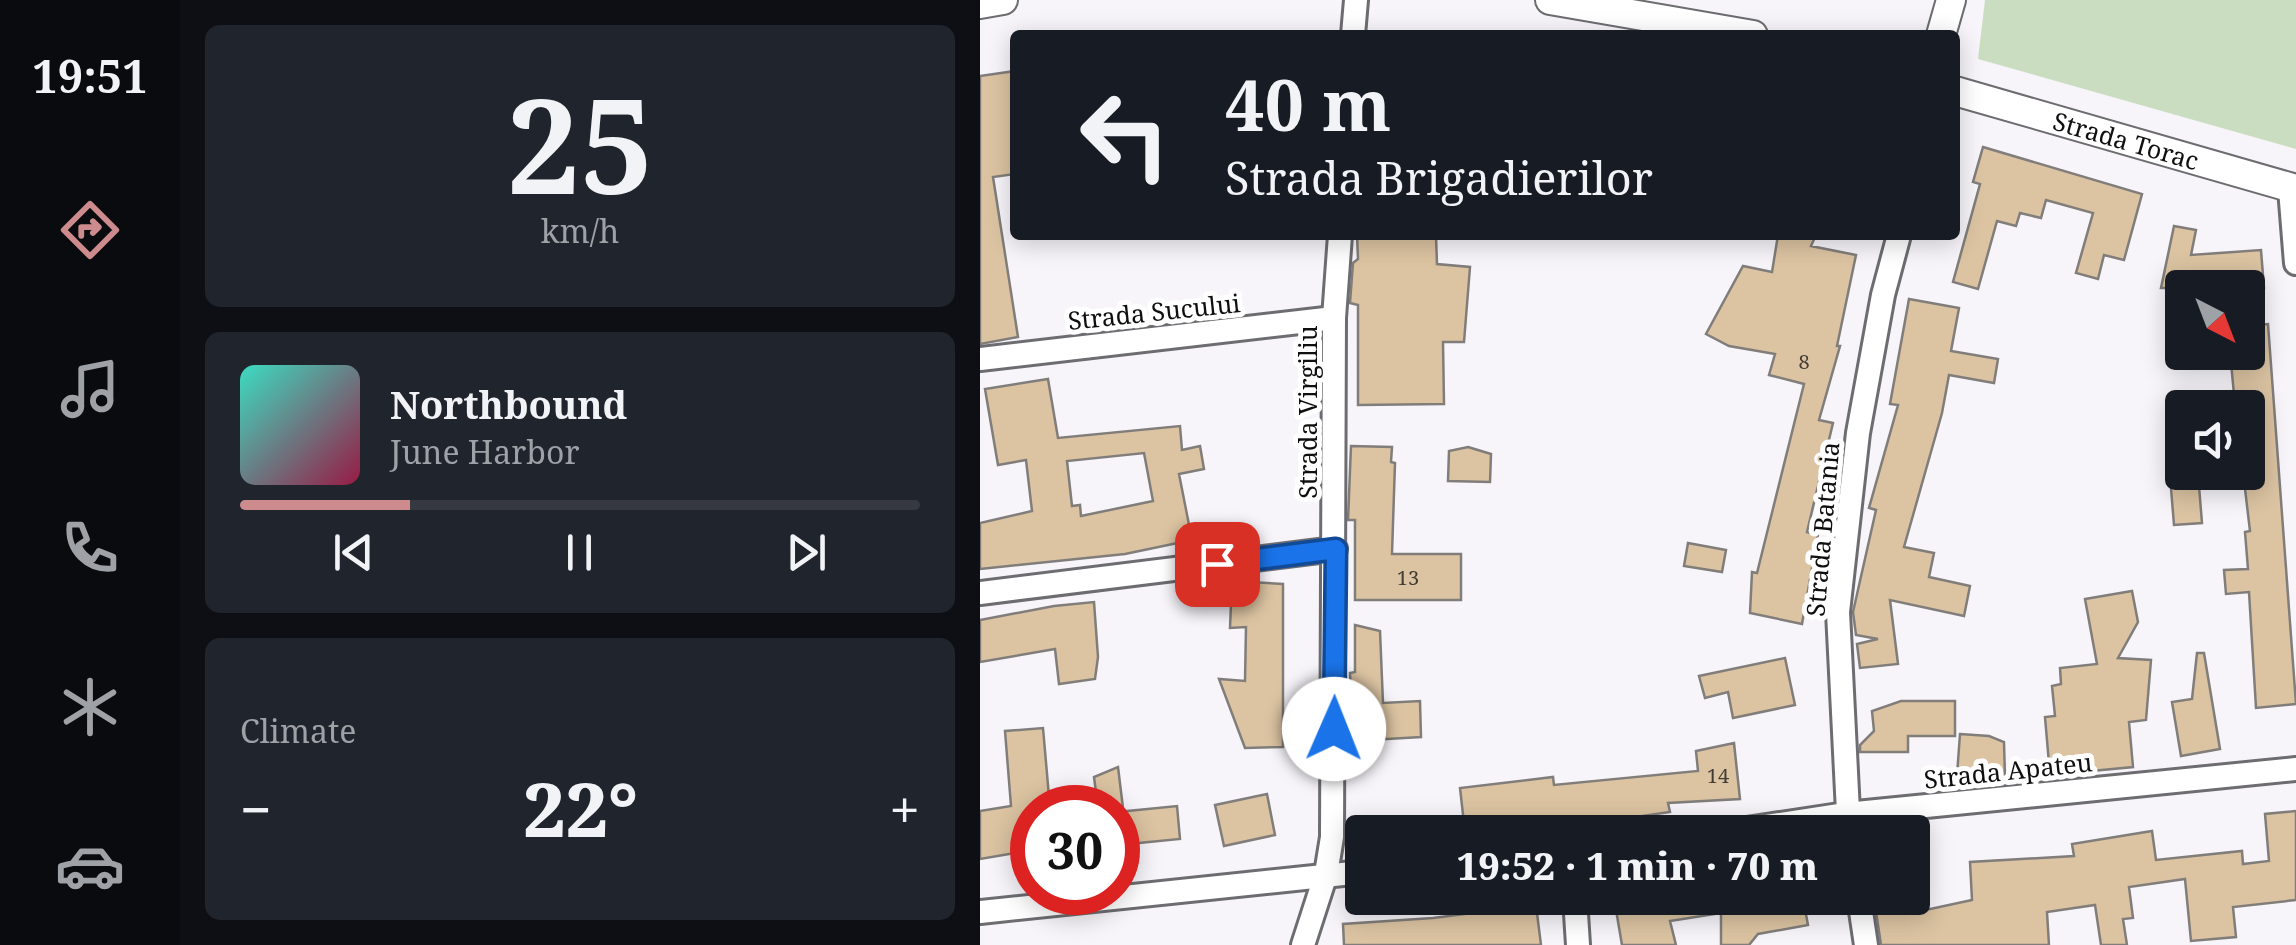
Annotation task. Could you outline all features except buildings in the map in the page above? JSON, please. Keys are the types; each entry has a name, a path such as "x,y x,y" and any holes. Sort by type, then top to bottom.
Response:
{"street":[{"path":"980,4 1003,0"},
{"path":"1353,30 1356,0"},
{"path":"1550,0 1725,30"},
{"path":"1943,30 1951,0"},
{"name":"Strada Torac","path":"1960,92 2293,189"},
{"path":"2293,189 2296,263"},
{"name":"Strada Virgiliu","path":"1303,945 1326,874 1332,837 1334,318 1340,240"},
{"name":"Strada Batania","path":"1847,815 1840,592 1858,433 1883,295 1898,240"},
{"name":"Strada Sucului","path":"980,359 1334,318"},
{"path":"980,593 1336,549"},
{"name":"Strada Apateu","path":"1912,815 2296,768"},
{"path":"980,912 1345,873"},
{"path":"1575,915 1578,945"},
{"path":"1861,915 1866,945"}],"green space":[{"path":"1985,0 2296,0 2296,149 1978,59"}],"route":[{"path":"1217,564 1336,549 1334,729"}]}
